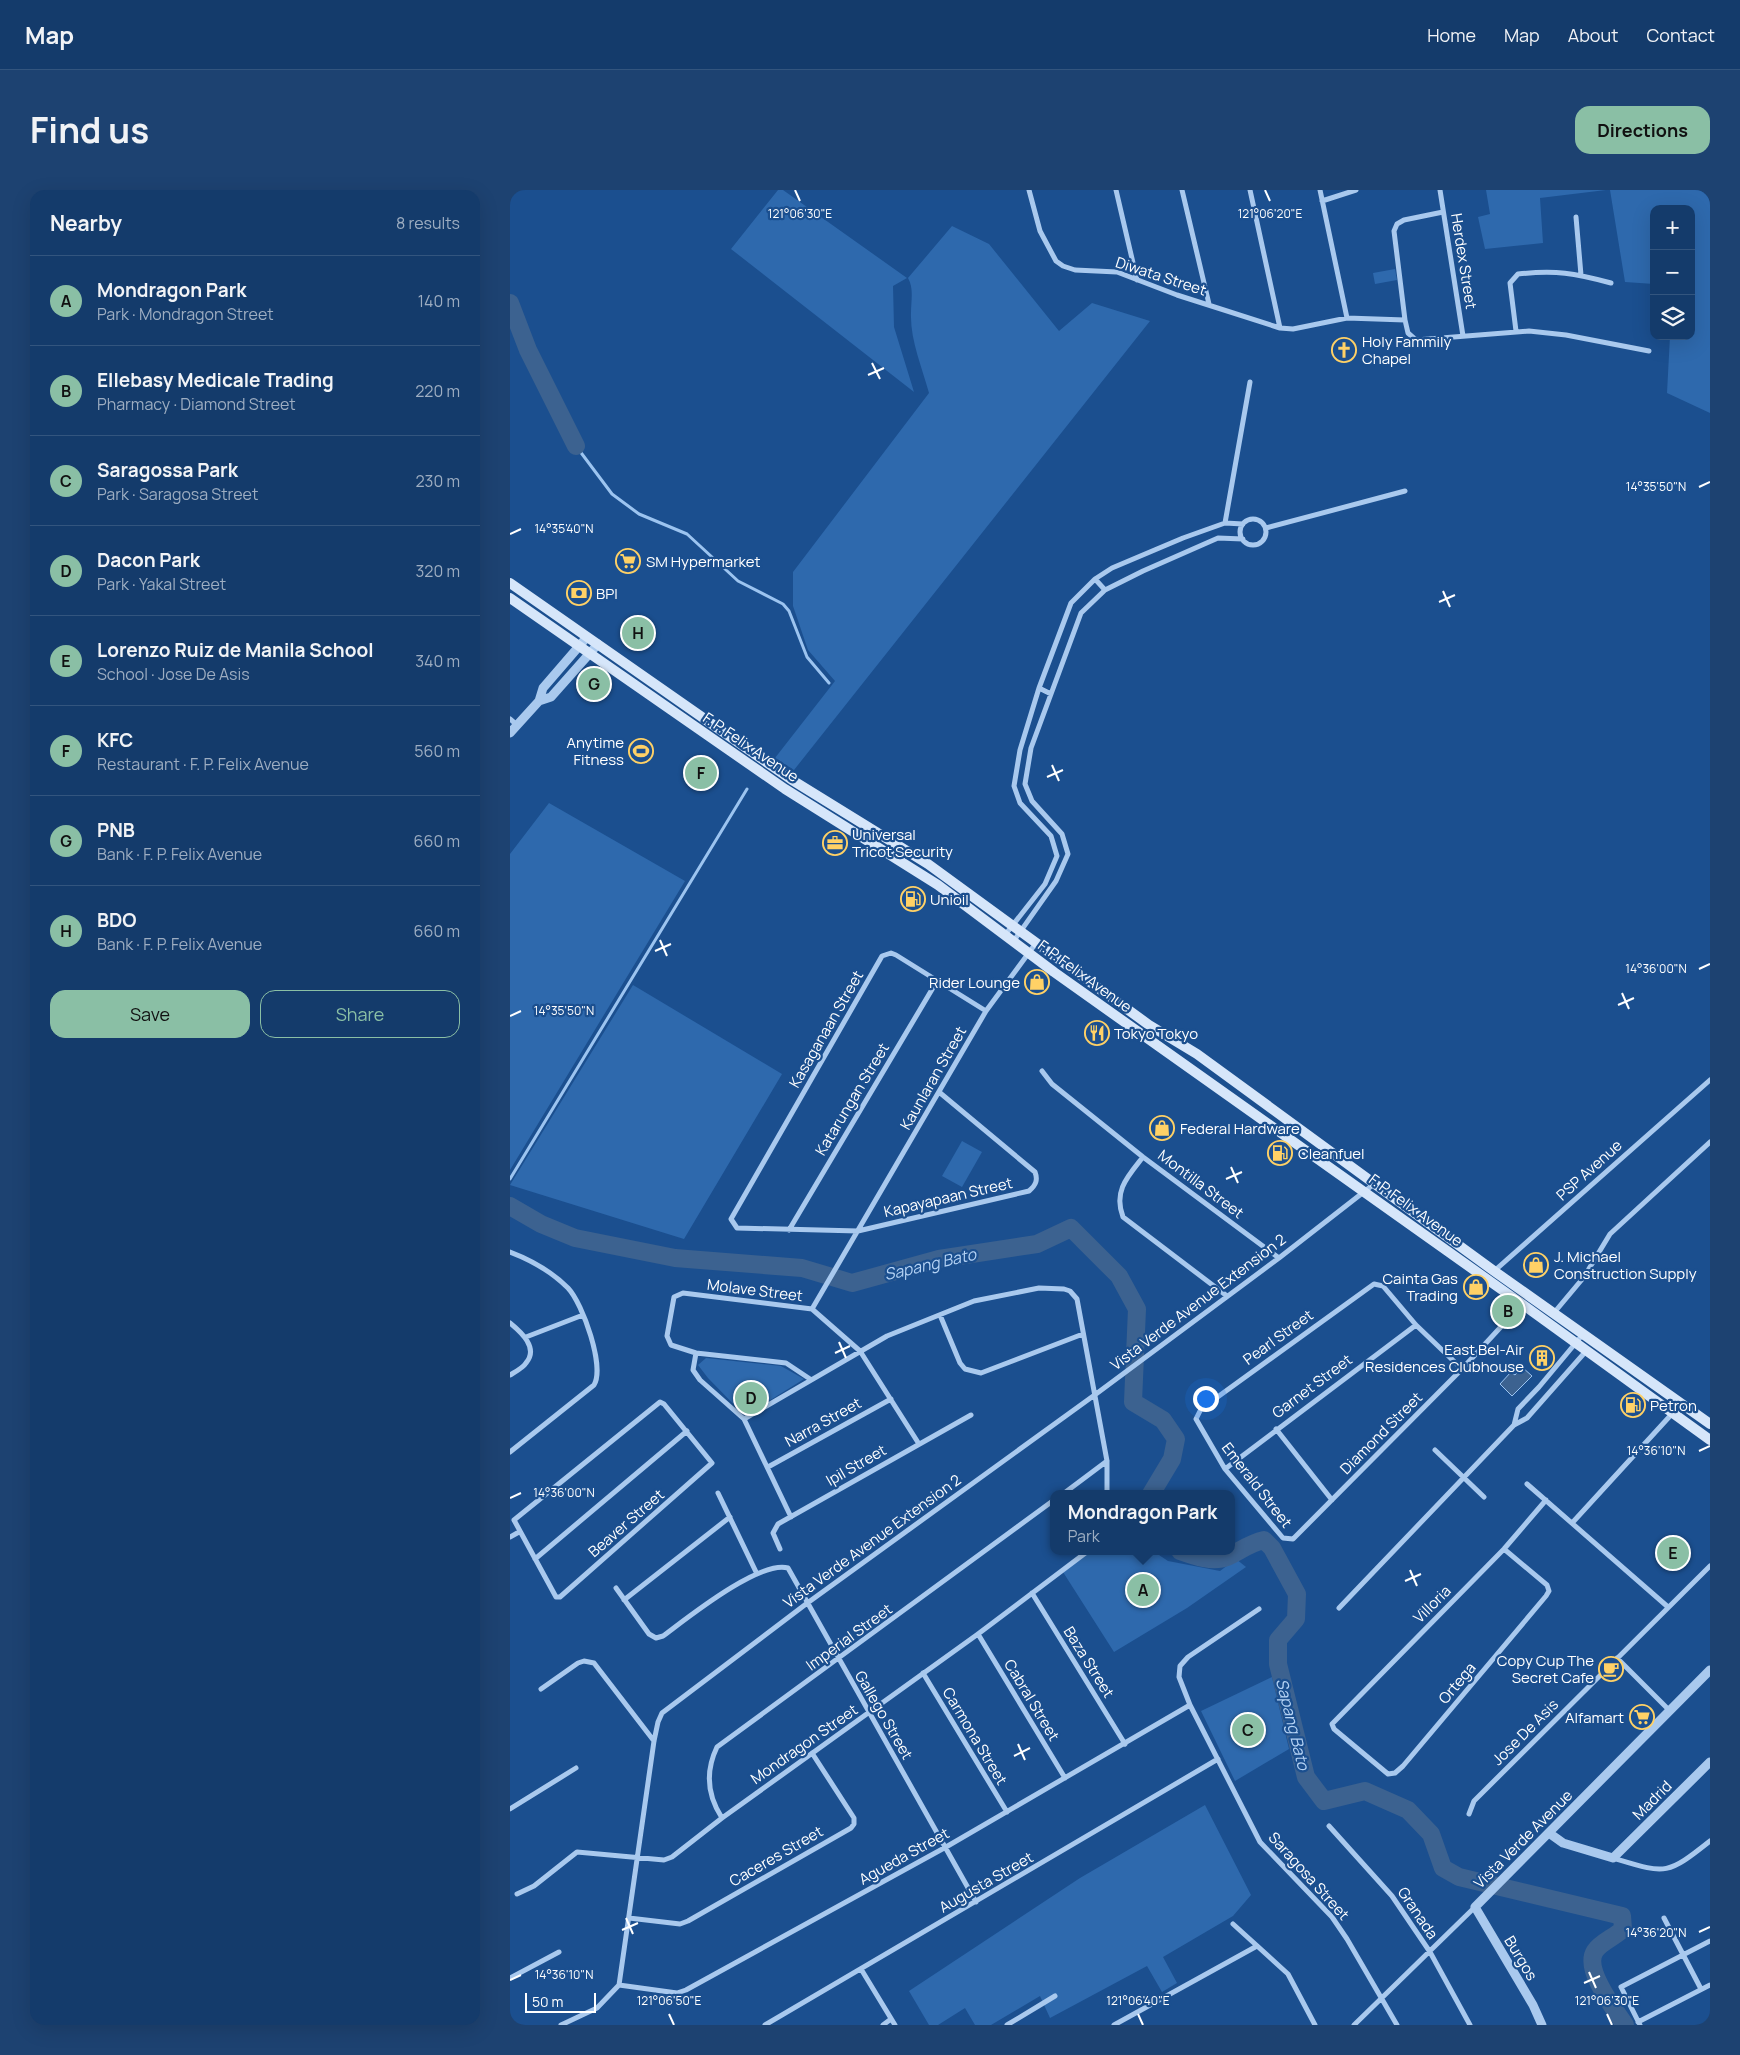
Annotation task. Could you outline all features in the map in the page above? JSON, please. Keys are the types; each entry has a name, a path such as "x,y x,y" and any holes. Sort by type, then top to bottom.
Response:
{"main road":[{"name":"F. P. Felix Avenue","path":"510,583 792,780 928,864 1710,1424"},
{"name":"F. P. Felix Avenue","path":"510,598 813,808 938,885 1029,954 1576,1342 1710,1440"},
{"path":"1430,1238 1437,1229"}],"street":[{"name":"Diwata Street","path":"1028,190 1040,231 1056,261 1075,270 1117,272 1280,328"},
{"path":"1116,190 1136,280"},
{"path":"1182,190 1210,304"},
{"path":"1250,190 1280,328 1293,329 1347,318 1405,320"},
{"path":"1320,190 1347,318"},
{"path":"1322,201 1356,190"},
{"name":"Herdex Street","path":"1440,190 1463,336"},
{"path":"1443,212 1404,220 1396,224 1394,231 1405,320 1408,333 1416,340 1516,331 1566,335 1649,351"},
{"path":"1576,217 1581,274"},
{"path":"1516,331 1510,283 1518,274 1550,270 1581,274 1611,283"},
{"path":"1224,523 1250,382"},
{"path":"1266,528 1405,491"},
{"path":"1242,539 1240,532 1243,524 1249,519 1258,519 1266,528"},
{"path":"1013,942 1017,928 1045,884 1057,856 1051,836 1020,803 1014,786 1020,750 1039,688 1071,603 1095,579 1112,568 1224,523 1243,524"},
{"path":"1004,935 1017,928 1056,882 1068,854 1062,834 1032,801 1025,784 1031,748 1081,613 1105,590 1218,538 1231,537 1242,539 1249,544 1257,544 1264,540 1266,528"},
{"path":"1095,579 1105,590"},
{"path":"539,701 543,688 587,636"},
{"path":"510,733 513,722 539,701 551,697 598,644"},
{"path":"566,662 575,669"},
{"path":"1039,688 1051,694"},
{"name":"Kaunlaran Street","path":"812,1310 986,1012 1036,943"},
{"name":"Kasaganaan Street","path":"731,1219 882,956 891,953 896,955 986,1012"},
{"name":"Katarungan Street","path":"789,1230 937,981"},
{"name":"Montilla Street","path":"1042,1070 1052,1084 1143,1157 1279,1258"},
{"name":"PSP Avenue","path":"1486,1279 1710,1080"},
{"name":"Kapayapaan Street","path":"731,1219 737,1228 858,1232 1030,1191 1034,1187 1037,1177 1035,1172 939,1092"},
{"path":"1546,1321 1584,1277 1610,1234 1710,1142"},
{"path":"1143,1157 1121,1186 1119,1200 1123,1217 1227,1296"},
{"name":"Vista Verde Avenue Extension 2","path":"619,1985 654,1741 658,1722 668,1708 806,1604 1127,1371 1279,1258 1375,1183"},
{"path":"510,1252 531,1260 569,1289 583,1316 598,1363 598,1380 594,1386 510,1452"},
{"name":"Pearl Street","path":"1196,1415 1201,1408 1370,1284 1384,1286 1416,1325"},
{"path":"744,1419 887,1336 974,1301 1040,1288 1064,1289 1070,1291 1076,1299 1096,1394 1107,1462 1107,1490"},
{"name":"Molave Street","path":"696,1353 671,1345 668,1342 674,1298 683,1293 812,1310 860,1351 919,1444"},
{"name":"Diamond Street","path":"1289,1540 1296,1536 1462,1369 1530,1295"},
{"path":"940,1315 960,1363 965,1368 981,1373 1083,1334"},
{"path":"526,1337 583,1316"},
{"path":"510,1323 526,1337 530,1357 526,1363 510,1375"},
{"path":"1416,1325 1462,1369"},
{"name":"Garnet Street","path":"1225,1469 1416,1325"},
{"path":"1514,1425 1518,1409 1584,1333"},
{"path":"1338,1608 1514,1425 1527,1418 1587,1350"},
{"path":"791,1517 744,1419 700,1380 693,1370 696,1353 786,1363 810,1379"},
{"name":"Narra Street","path":"768,1467 891,1399"},
{"name":"Beaver Street","path":"656,1403 664,1404 687,1430 712,1464 560,1597 555,1596 519,1532 514,1522 515,1518 656,1403"},
{"path":"1573,1522 1681,1403"},
{"name":"Ipil Street","path":"780,1549 773,1533 774,1529 791,1517 971,1414"},
{"name":"Emerald Street","path":"1196,1415 1197,1422 1225,1469 1283,1538 1289,1540"},
{"path":"1276,1429 1332,1500"},
{"name":"Beaver Street","path":"535,1559 687,1430"},
{"path":"1435,1450 1484,1497"},
{"path":"1068,1490 1107,1462"},
{"path":"1527,1484 1573,1522 1668,1607"},
{"path":"718,1493 757,1574"},
{"name":"Villoria","path":"1332,1724 1504,1549 1546,1500"},
{"name":"Imperial Street","path":"722,1818 712,1802 709,1780 711,1760 717,1747 1050,1503"},
{"path":"624,1600 730,1517"},
{"path":"510,1537 519,1532"},
{"name":"Ortega","path":"1332,1724 1334,1729 1386,1772 1392,1774 1399,1770 1549,1591 1547,1585 1504,1549"},
{"name":"Mondragon Street","path":"517,1894 534,1886 577,1852 664,1860 672,1857 722,1818 978,1634 1083,1555"},
{"name":"Jose De Asis","path":"1469,1814 1474,1801 1710,1566"},
{"name":"Gallego Street","path":"616,1588 649,1634 659,1637 721,1593 757,1574 782,1567 788,1568 806,1604 976,1902"},
{"name":"Baza Street","path":"1032,1593 1125,1744"},
{"name":"Saragosa Street","path":"1259,1609 1188,1657 1180,1666 1179,1677 1190,1705 1260,1842 1332,1917 1397,2025"},
{"name":"Cabral Street","path":"978,1634 1065,1778"},
{"path":"1617,1658 1670,1711"},
{"path":"541,1689 578,1663 584,1661 594,1663 654,1741"},
{"name":"Vista Verde Avenue","path":"1354,2025 1430,1952 1710,1670"},
{"name":"Carmona Street","path":"923,1673 1007,1812"},
{"name":"Agueda Street","path":"619,1985 677,1993 686,1990 946,1847 1190,1705"},
{"name":"Caceres Street","path":"629,1918 680,1924 688,1921 850,1828 854,1824 854,1818 812,1753"},
{"name":"Augusta Street","path":"765,2025 1218,1759"},
{"name":"Madrid","path":"1613,1858 1710,1762"},
{"path":"510,1809 576,1768"},
{"name":"Granada","path":"1330,1826 1392,1896 1430,1952 1470,2025"},
{"path":"1549,1833 1563,1843 1652,1870 1667,1869 1681,1864 1710,1840"},
{"name":"Burgos","path":"1475,1907 1533,2005 1542,2025"},
{"path":"1664,1918 1700,1990"},
{"path":"1233,1924 1288,1974 1315,2025"},
{"path":"1710,1941 1621,1987 1639,2023 1710,1985"},
{"path":"1114,2025 1257,1946"},
{"path":"510,1978 558,1952"},
{"path":"861,1969 895,2025"},
{"path":"561,2025 598,2008 619,1985"},
{"path":"1007,2025 1055,1996"},
{"path":"883,2025 891,2019"}],"shaded area":[{"path":"778,190 783,190 907,278 893,286 894,327 914,392 731,249"},
{"path":"1486,190 1606,190 1540,198 1543,243 1485,249 1478,217 1490,214"},
{"path":"1610,190 1710,190 1710,413 1667,393 1670,340 1695,340 1695,205 1650,205 1650,284 1625,282"},
{"path":"952,226 989,244 1059,331 1092,303 1150,321 794,770 775,758 835,681 808,650 793,606 793,572 929,393 912,333 912,290 908,278"},
{"path":"1395,269 1397,280 1375,284 1373,273"},
{"path":"549,803 685,881 510,1170 510,854"},
{"path":"633,985 782,1074 684,1239 510,1185"},
{"path":"962,1141 982,1152 962,1187 942,1176"},
{"path":"706,1358 781,1366 804,1379 745,1416 698,1365"},
{"path":"1522,1367 1532,1376 1512,1396 1500,1384 1511,1372 1515,1375"},
{"path":"1086,1555 1159,1555 1168,1561 1220,1571 1236,1559 1246,1567 1187,1608 1114,1652 1063,1572"},
{"path":"1272,1677 1289,1749 1235,1781 1201,1711"},
{"path":"1205,1805 1251,1895 1233,1916 1163,1957 1177,1983 1162,1992 1147,1966 1050,2018 1040,1996 991,2025 975,2025 965,2008 938,2025 929,2025 909,1991 1080,1878"}],"waterway":[{"path":"510,303 528,350 576,446"},
{"path":"576,446 612,494 639,514 687,534 738,581 783,604 789,611 807,657 829,683"},
{"path":"510,1179 747,789"},
{"name":"Sapang Bato","path":"510,1206 541,1224 575,1238 675,1258 802,1268 852,1283 939,1259 1037,1244 1071,1228 1119,1276 1137,1309 1133,1402 1163,1420 1176,1439 1172,1459 1153,1490"},
{"name":"Sapang Bato","path":"1235,1553 1264,1540 1272,1548 1297,1594 1296,1619 1278,1640 1278,1664 1306,1777 1324,1801 1365,1791 1408,1810 1431,1834 1443,1868 1459,1877 1622,1916 1623,1929 1604,1942 1595,1951 1592,1959 1593,1968 1602,1989 1625,2025"},
{"name":"Sapang Bato","path":"1191,1555 1216,1559 1222,1559 1231,1555"}],"place":[{"name":"Holy Fammily Chapel","path":"1344,350"},
{"name":"SM Hypermarket","path":"628,561"},
{"name":"BPI","path":"579,593"},
{"name":"BDO","path":"638,633"},
{"name":"PNB","path":"594,684"},
{"name":"Anytime Fitness","path":"641,751"},
{"name":"KFC","path":"701,773"},
{"name":"Universal Tricot Security","path":"835,843"},
{"name":"Unioil","path":"913,899"},
{"name":"Rider Lounge","path":"1037,982"},
{"name":"Tokyo Tokyo","path":"1097,1033"},
{"name":"Federal Hardware","path":"1162,1128"},
{"name":"Cleanfuel","path":"1280,1153"},
{"name":"J. Michael Construction Supply","path":"1536,1265"},
{"name":"Cainta Gas Trading","path":"1476,1287"},
{"name":"Ellebasy Medicale Trading","path":"1508,1311"},
{"name":"East Bel-Air Residences Clubhouse","path":"1542,1358"},
{"name":"Dacon Park","path":"751,1398"},
{"name":"Petron","path":"1633,1405"},
{"name":"Lorenzo Ruiz de Manila School","path":"1673,1553"},
{"name":"Mondragon Park","path":"1143,1590"},
{"name":"Copy Cup The Secret Cafe","path":"1611,1669"},
{"name":"Alfamart","path":"1642,1717"},
{"name":"Saragossa Park","path":"1248,1730"}]}
